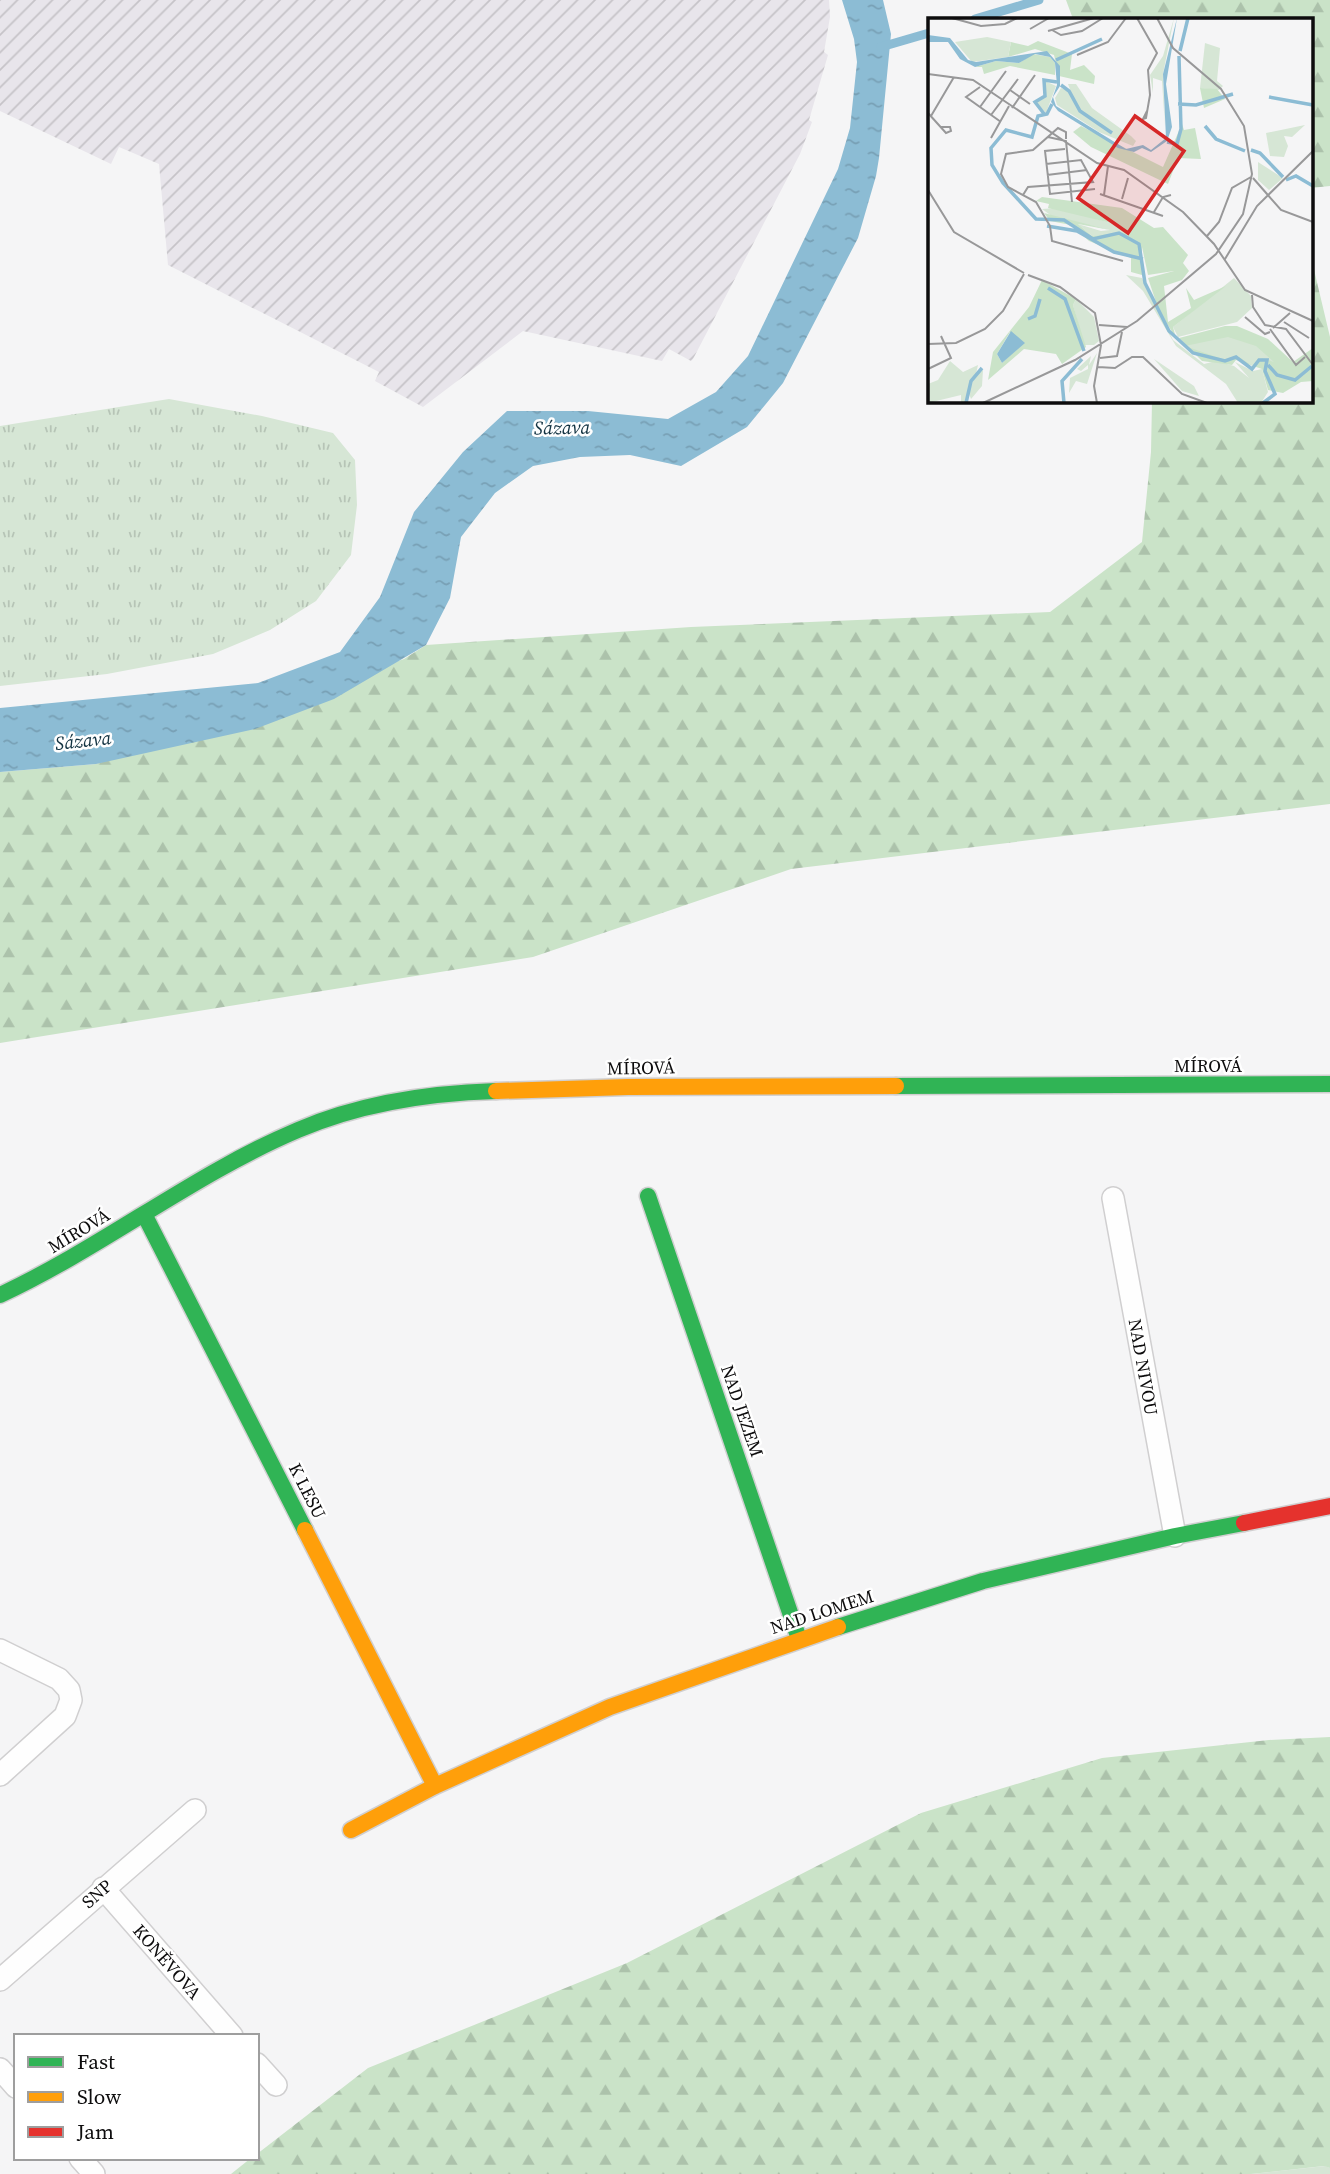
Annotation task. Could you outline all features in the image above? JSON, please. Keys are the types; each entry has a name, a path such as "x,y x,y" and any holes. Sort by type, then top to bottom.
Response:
{"street":[{"name":"MÍROVÁ","path":"0,1295 47,1273 247,1154 300,1129 360,1109 428,1095 480,1090 641,1087 1330,1084"},
{"name":"NAD JEZEM","path":"648,1196 799,1639"},
{"name":"NAD NIVOU","path":"1113,1198 1175,1536"},
{"name":"K LESU","path":"144,1214 435,1786"},
{"name":"NAD LOMEM","path":"351,1830 435,1786 610,1707 799,1639 983,1581 1175,1536 1330,1506"},
{"path":"0,1650 59,1679 67,1687 71,1697 65,1716 0,1775"},
{"name":"SNP","path":"0,1980 195,1810"},
{"name":"KONĚVOVA","path":"103,1888 230,2034"},
{"path":"259,2066 276,2085"},
{"path":"0,2069 14,2085"},
{"path":"82,2160 94,2174"}],"shaded area":[{"path":"0,0 829,0 830,17 824,52 828,55 809,120 812,122 800,154 691,361 669,349 662,361 523,331 423,407 375,381 379,372 168,265 159,164 119,147 111,164 0,111"}],"green space":[{"path":"1066,0 1330,0 1330,186 1312,188 1312,18 1073,18"},
{"path":"1312,261 1330,337 1330,804 791,869 533,957 0,1043 0,772 96,764 404,659 426,645 691,627 1050,612 1142,542 1151,452 1152,402 1312,402"},
{"path":"169,399 262,416 333,433 355,460 357,505 351,555 316,601 270,630 213,654 107,674 0,686 0,426"},
{"path":"1330,1737 1330,2168 1324,2166 1251,2174 231,2174 248,2160 259,2160 259,2152 368,2068 627,1963 921,1813 1102,1758 1269,1740"},
{"path":"1325,2166 1330,2168 1330,2174 1251,2174"}],"water":[{"name":"Sázava","path":"842,0 883,0 891,34 876,176 858,238 783,383 747,427 681,466 630,455 580,457 533,466 495,493 461,537 450,598 426,645 334,699 255,729 96,764 0,772 0,708 258,683 340,652 380,597 414,512 463,452 507,411 588,411 668,419 716,392 748,356 838,169 850,128 857,62 854,39"}],"waterway":[{"path":"978,18 1039,0"},
{"path":"881,47 928,33"}],"traffic: fast":[{"path":"896,1086 1330,1084"},
{"path":"0,1295 75,1255 222,1168 298,1130 346,1113 396,1101 496,1091"},
{"path":"648,1196 799,1639"},
{"path":"144,1214 305,1530"},
{"path":"838,1627 983,1581 1175,1536 1244,1523"}],"traffic: slow":[{"path":"496,1091 628,1087 896,1086"},
{"path":"305,1530 435,1786"},
{"path":"351,1830 435,1786 610,1707 838,1627"}],"traffic: jam":[{"path":"1244,1523 1330,1506"}]}
